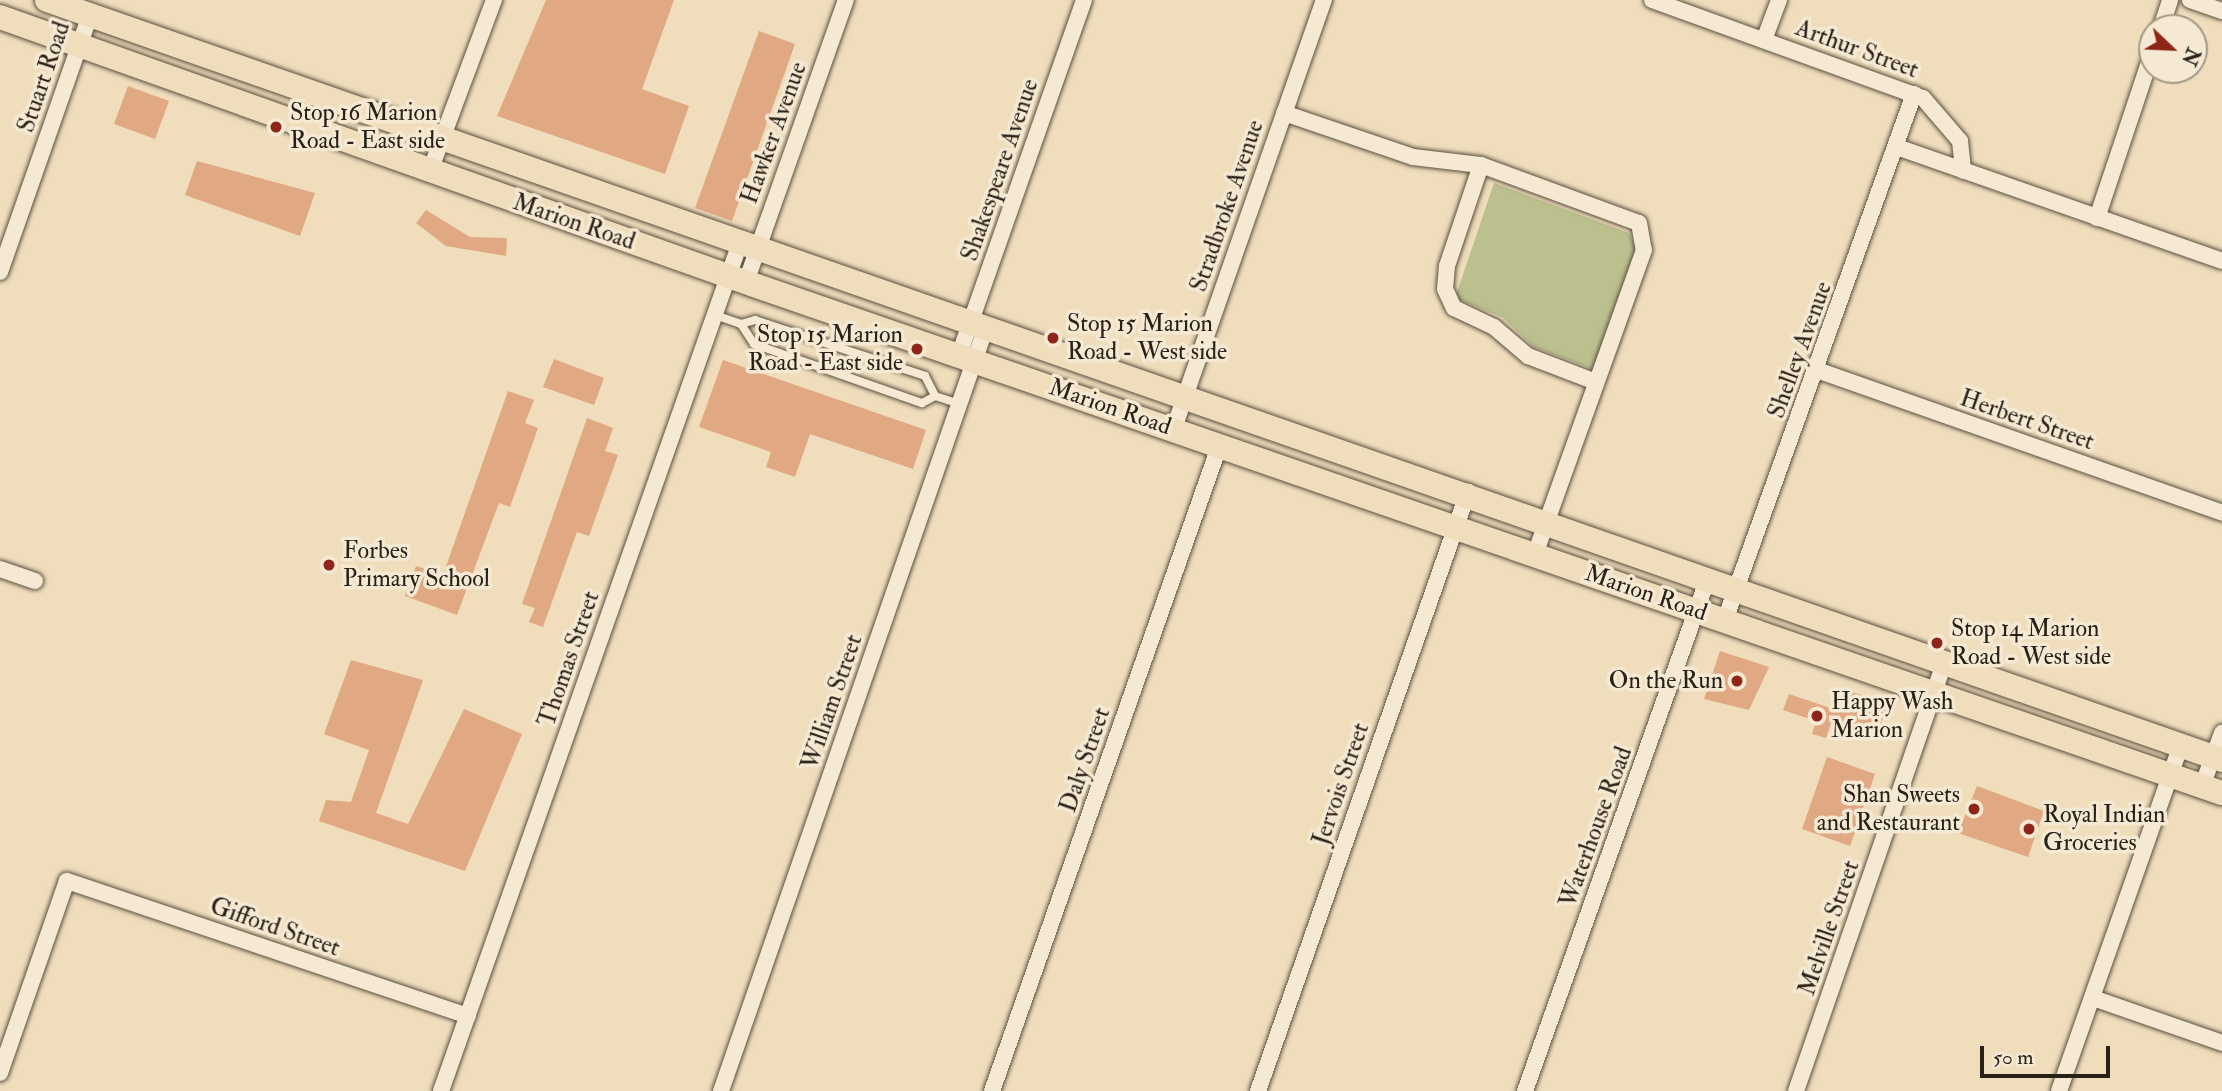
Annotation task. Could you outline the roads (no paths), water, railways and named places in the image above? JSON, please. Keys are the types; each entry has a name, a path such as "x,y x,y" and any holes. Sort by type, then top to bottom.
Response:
{"main road":[{"name":"Marion Road","path":"47,0 443,141 1184,398 1468,492 2218,758"},
{"name":"Marion Road","path":"0,17 737,279 2212,789"}],"street":[{"path":"430,171 494,0"},
{"name":"Hawker Avenue","path":"749,246 846,0"},
{"name":"Shakespeare Avenue","path":"978,325 1084,0"},
{"name":"Stradbroke Avenue","path":"1174,428 1324,0"},
{"name":"Arthur Street","path":"1652,0 1914,94 1935,106 1960,141 1963,171"},
{"path":"1764,40 1779,0"},
{"path":"2190,0 2222,11"},
{"name":"Stuart Road","path":"0,272 90,15"},
{"path":"2097,218 2142,84"},
{"name":"Shelley Avenue","path":"1725,620 1914,94"},
{"path":"1284,113 1413,157 1481,165 1639,223 1644,250 1593,381 1535,555"},
{"path":"1897,147 2222,261"},
{"path":"1481,165 1447,266 1445,289 1454,308 1494,327 1528,356 1593,381"},
{"name":"Thomas Street","path":"441,1091 715,315 737,279 749,246"},
{"name":"William Street","path":"721,1091 960,404 967,358 978,325"},
{"name":"Herbert Street","path":"1816,370 2222,513"},
{"name":"Daly Street","path":"992,1091 1220,444"},
{"name":"Jervois Street","path":"1258,1091 1468,492"},
{"path":"0,569 35,581"},
{"name":"Waterhouse Road","path":"1525,1091 1708,578"},
{"name":"Melville Street","path":"1796,1091 1945,661"},
{"path":"2212,789 2222,733"},
{"path":"2059,1091 2181,745"},
{"name":"Gifford Street","path":"0,1073 67,881 468,1016"},
{"path":"2092,998 2222,1043"}],"lane":[{"path":"715,315 741,324 755,320 925,376 935,396 960,404"},
{"path":"741,324 754,344 922,403 935,396"}],"place":[{"name":"Stop 16 Marion Road - East side","path":"276,127"},
{"name":"Stop 15 Marion Road - West side","path":"1053,338"},
{"name":"Stop 15 Marion Road - East side","path":"917,349"},
{"name":"Forbes Primary School","path":"329,565"},
{"name":"Stop 14 Marion Road - West side","path":"1937,643"},
{"name":"On the Run","path":"1737,681"},
{"name":"Happy Wash Marion","path":"1817,716"},
{"name":"Shan Sweets and Restaurant","path":"1974,809"},
{"name":"Royal Indian Groceries","path":"2029,829"}]}
